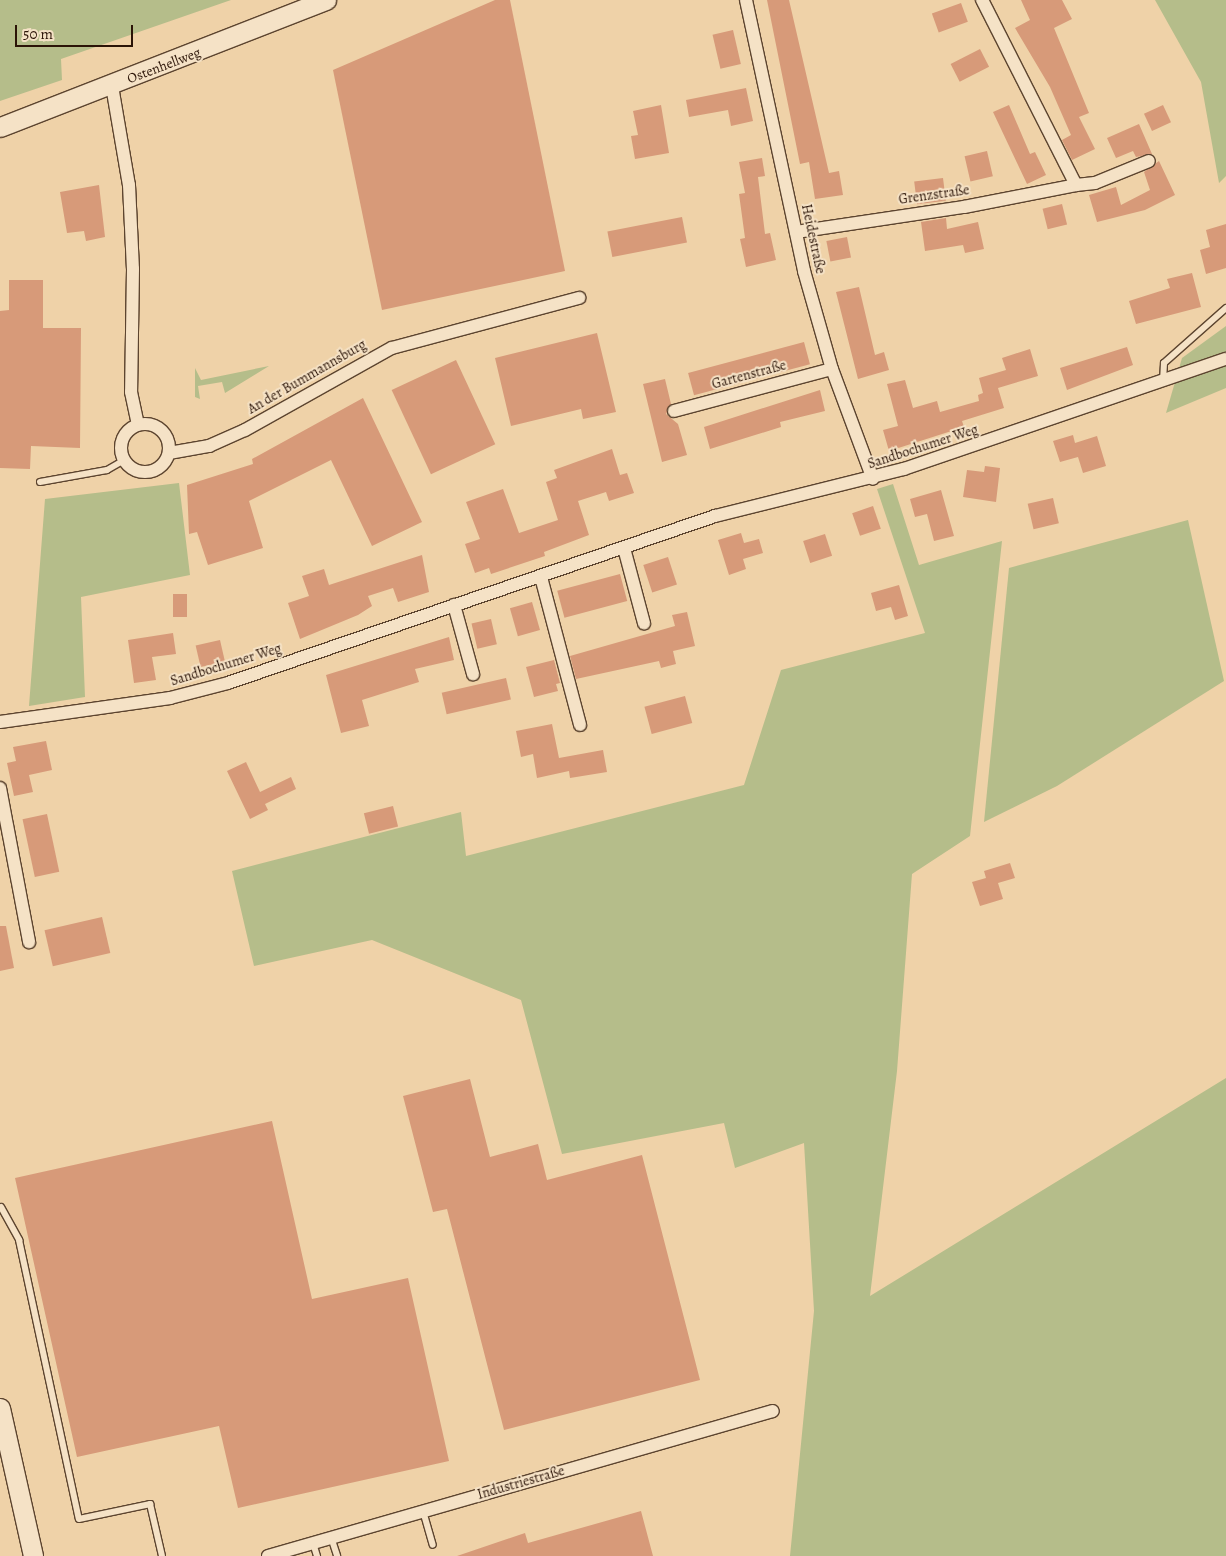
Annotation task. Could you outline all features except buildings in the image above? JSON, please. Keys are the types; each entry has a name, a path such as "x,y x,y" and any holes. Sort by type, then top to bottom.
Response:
{"main road":[{"name":"Ostenhellweg","path":"0,127 112,86 326,0"},
{"path":"0,1408 32,1555"}],"street":[{"name":"Heidestraße","path":"746,0 796,232 832,369 873,479"},
{"path":"982,0 1076,185"},
{"path":"112,86 129,185 131,392 138,424"},
{"name":"Grenzstraße","path":"796,232 964,208 1076,185 1096,183 1149,161"},
{"name":"An der Bummannsburg","path":"169,453 209,446 245,430 392,348 578,298"},
{"name":"Sandbochumer Weg","path":"0,722 189,694 715,516 873,479 1163,383 1226,359"},
{"name":"Gartenstraße","path":"674,411 832,369"},
{"path":"138,424 158,427 166,434 169,453 164,463 148,472 124,460 124,435 138,424"},
{"path":"624,548 644,623"},
{"path":"541,576 580,725"},
{"path":"454,605 473,674"},
{"path":"0,788 29,942"},
{"name":"Industriestraße","path":"268,1556 774,1411"}],"lane":[{"path":"1163,383 1164,362 1226,308"},
{"path":"40,482 107,470 124,460"},
{"path":"1,1207 19,1240 79,1519 150,1504 162,1556"},
{"path":"423,1511 433,1545"},
{"path":"331,1537 336,1556"},
{"path":"313,1543 317,1556"}],"green space":[{"path":"0,0 231,0 61,59 62,80 0,101"},
{"path":"1155,0 1226,0 1226,176 1219,183 1201,82"},
{"path":"1226,326 1226,388 1166,413 1182,358"},
{"path":"269,366 225,393 222,382 198,386 200,399 195,397 195,368 201,380"},
{"path":"179,483 190,575 81,597 85,697 29,706 45,499"},
{"path":"893,484 919,565 1002,541 970,836 912,874 897,1071 870,1296 1226,1078 1226,1556 790,1556 814,1311 804,1143 735,1168 724,1123 562,1154 521,1000 372,940 254,966 232,871 461,812 466,856 744,785 781,670 925,633 877,489"},
{"path":"1188,520 1224,681 1057,786 984,822 1009,568"}]}
